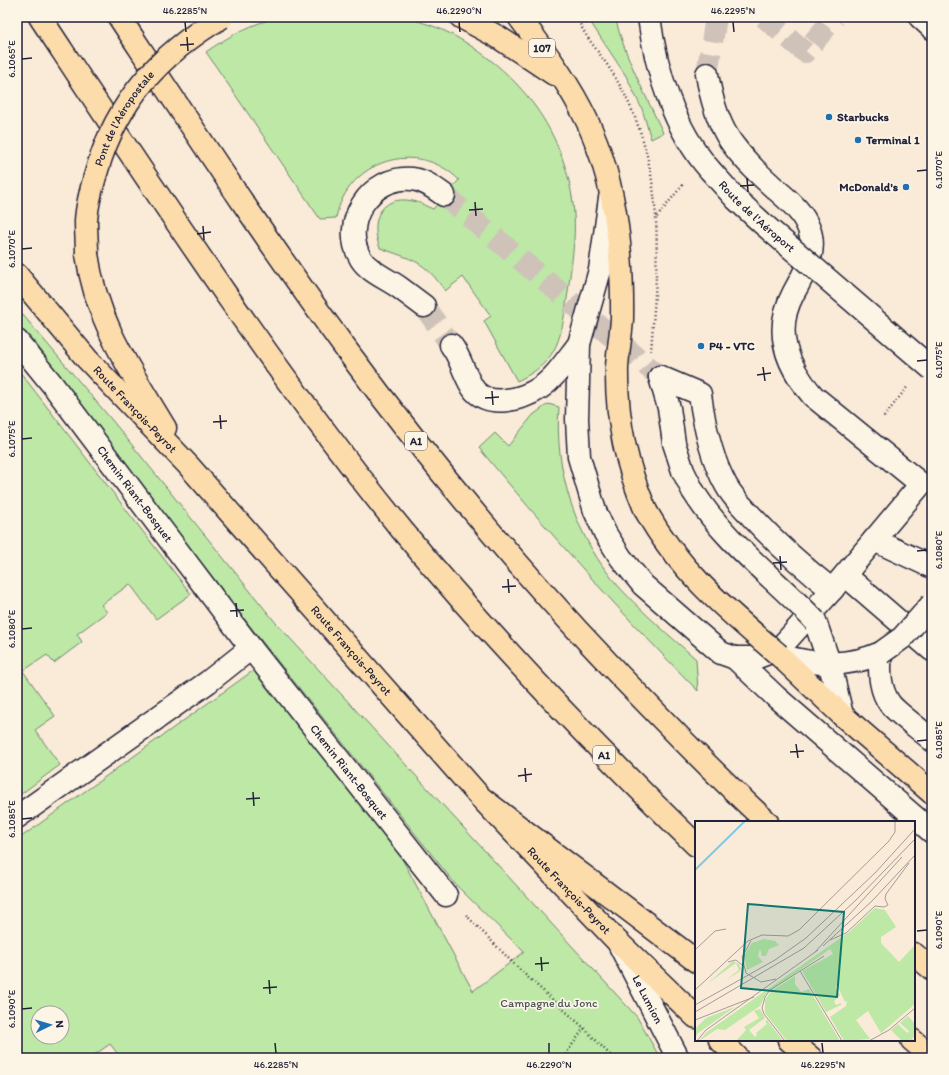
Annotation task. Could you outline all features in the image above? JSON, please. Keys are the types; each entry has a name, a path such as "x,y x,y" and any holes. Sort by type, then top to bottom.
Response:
{"main road":[{"name":"A1","path":"40,17 242,318 347,460 396,522 515,662 576,726 695,844"},
{"name":"A1","path":"119,17 295,278 365,375 452,487 505,551 622,680 766,821"},
{"name":"Pont de l'Aéropostale","path":"188,465 120,353 105,324 90,277 87,254 86,220 92,185 106,142 122,110 156,67 178,46 222,17"},
{"path":"461,17 498,37 564,80 580,108 597,145 611,189 620,253 622,319 617,398 620,427 630,474 646,511 658,533 685,568 722,606 932,794"},
{"name":"107","path":"519,17 564,80"},
{"name":"Route François-Peyrot","path":"17,275 87,359 188,465 481,798 618,941 695,1016"},
{"path":"481,798 695,960"},
{"path":"915,955 932,969"},
{"path":"721,1041 738,1058"},
{"path":"790,1041 811,1058"},
{"path":"913,1041 932,1057"}],"street":[{"name":"Route de l'Aéroport","path":"648,17 656,55 668,95 682,127 706,165 736,199 762,223 932,370"},
{"path":"920,17 932,28"},
{"path":"707,74 712,101 720,125 727,138 763,178 798,209 809,229 812,244 811,260 793,294 784,319 784,343 790,363 798,379 813,396 926,489 874,540 779,649 755,658 734,658"},
{"path":"424,306 364,263 355,247 353,239 356,218 362,204 372,192 383,185 396,181 411,179 425,182 444,195"},
{"path":"611,189 600,270 579,344 577,419 579,458 595,511 605,533 621,558 643,584 722,653 734,658 776,697 932,832"},
{"name":"Chemin Riant-Bosquet","path":"17,341 56,390 251,648 446,895"},
{"path":"451,345 457,352 468,380 476,392 485,398 496,401 525,395 540,388 560,368 579,344"},
{"path":"842,715 830,665 815,621 731,541 703,508 693,491 683,471 674,443 669,408 660,377 700,394 705,426 719,471 733,496 763,528 932,650"},
{"path":"874,540 932,568"},
{"path":"779,656 803,662 830,665 856,662 881,653 902,638 932,604"},
{"path":"17,817 208,682 251,648"},
{"path":"881,653 879,666 881,684 890,704 932,740"},
{"name":"Le Lumion","path":"618,941 678,1058"}],"path":[{"path":"577,17 588,38 621,86 632,110 650,162 657,217 706,165"},
{"path":"867,440 909,384"},
{"path":"446,895 520,970 584,1028 613,1058"},
{"path":"563,1058 584,1028"}],"green space":[{"path":"280,17 406,17 433,26 449,33 474,48 497,66 518,85 536,107 550,131 562,157 570,184 574,214 573,253 563,321 556,345 551,355 543,365 517,381 484,321 491,316 463,277 445,291 431,273 417,262 380,248 376,229 380,212 385,206 392,202 402,200 421,203 433,209 459,180 442,167 424,160 405,158 386,162 369,169 354,182 343,198 336,218 320,219 206,52 241,31"},
{"path":"587,17 615,17 630,62 663,133 651,139 642,109 626,76"},
{"name":"Campagne du Jonc","path":"17,308 111,419 276,623 637,1017 660,1058 121,1058 110,1044 90,1058 17,1058 17,840 254,670 393,842 473,991 524,952 456,885 249,625 86,412 34,341 17,325"},
{"path":"17,368 191,594 156,619 130,584 101,605 107,612 77,634 82,642 54,663 47,655 23,671 55,716 35,730 60,765 17,797"},
{"path":"548,404 559,407 558,431 560,456 565,480 571,504 591,548 620,588 647,615 696,659 698,691 586,572 479,448 495,433 508,446 533,415"}],"tunnel":[{"path":"707,74 716,17"},
{"path":"764,17 805,52 835,17"},
{"path":"444,195 660,377"},
{"path":"424,306 451,345"}],"place":[{"name":"Starbucks","path":"829,117"},
{"name":"Terminal 1","path":"858,140"},
{"name":"McDonald's","path":"906,187"},
{"name":"P4 - VTC","path":"701,346"}]}
